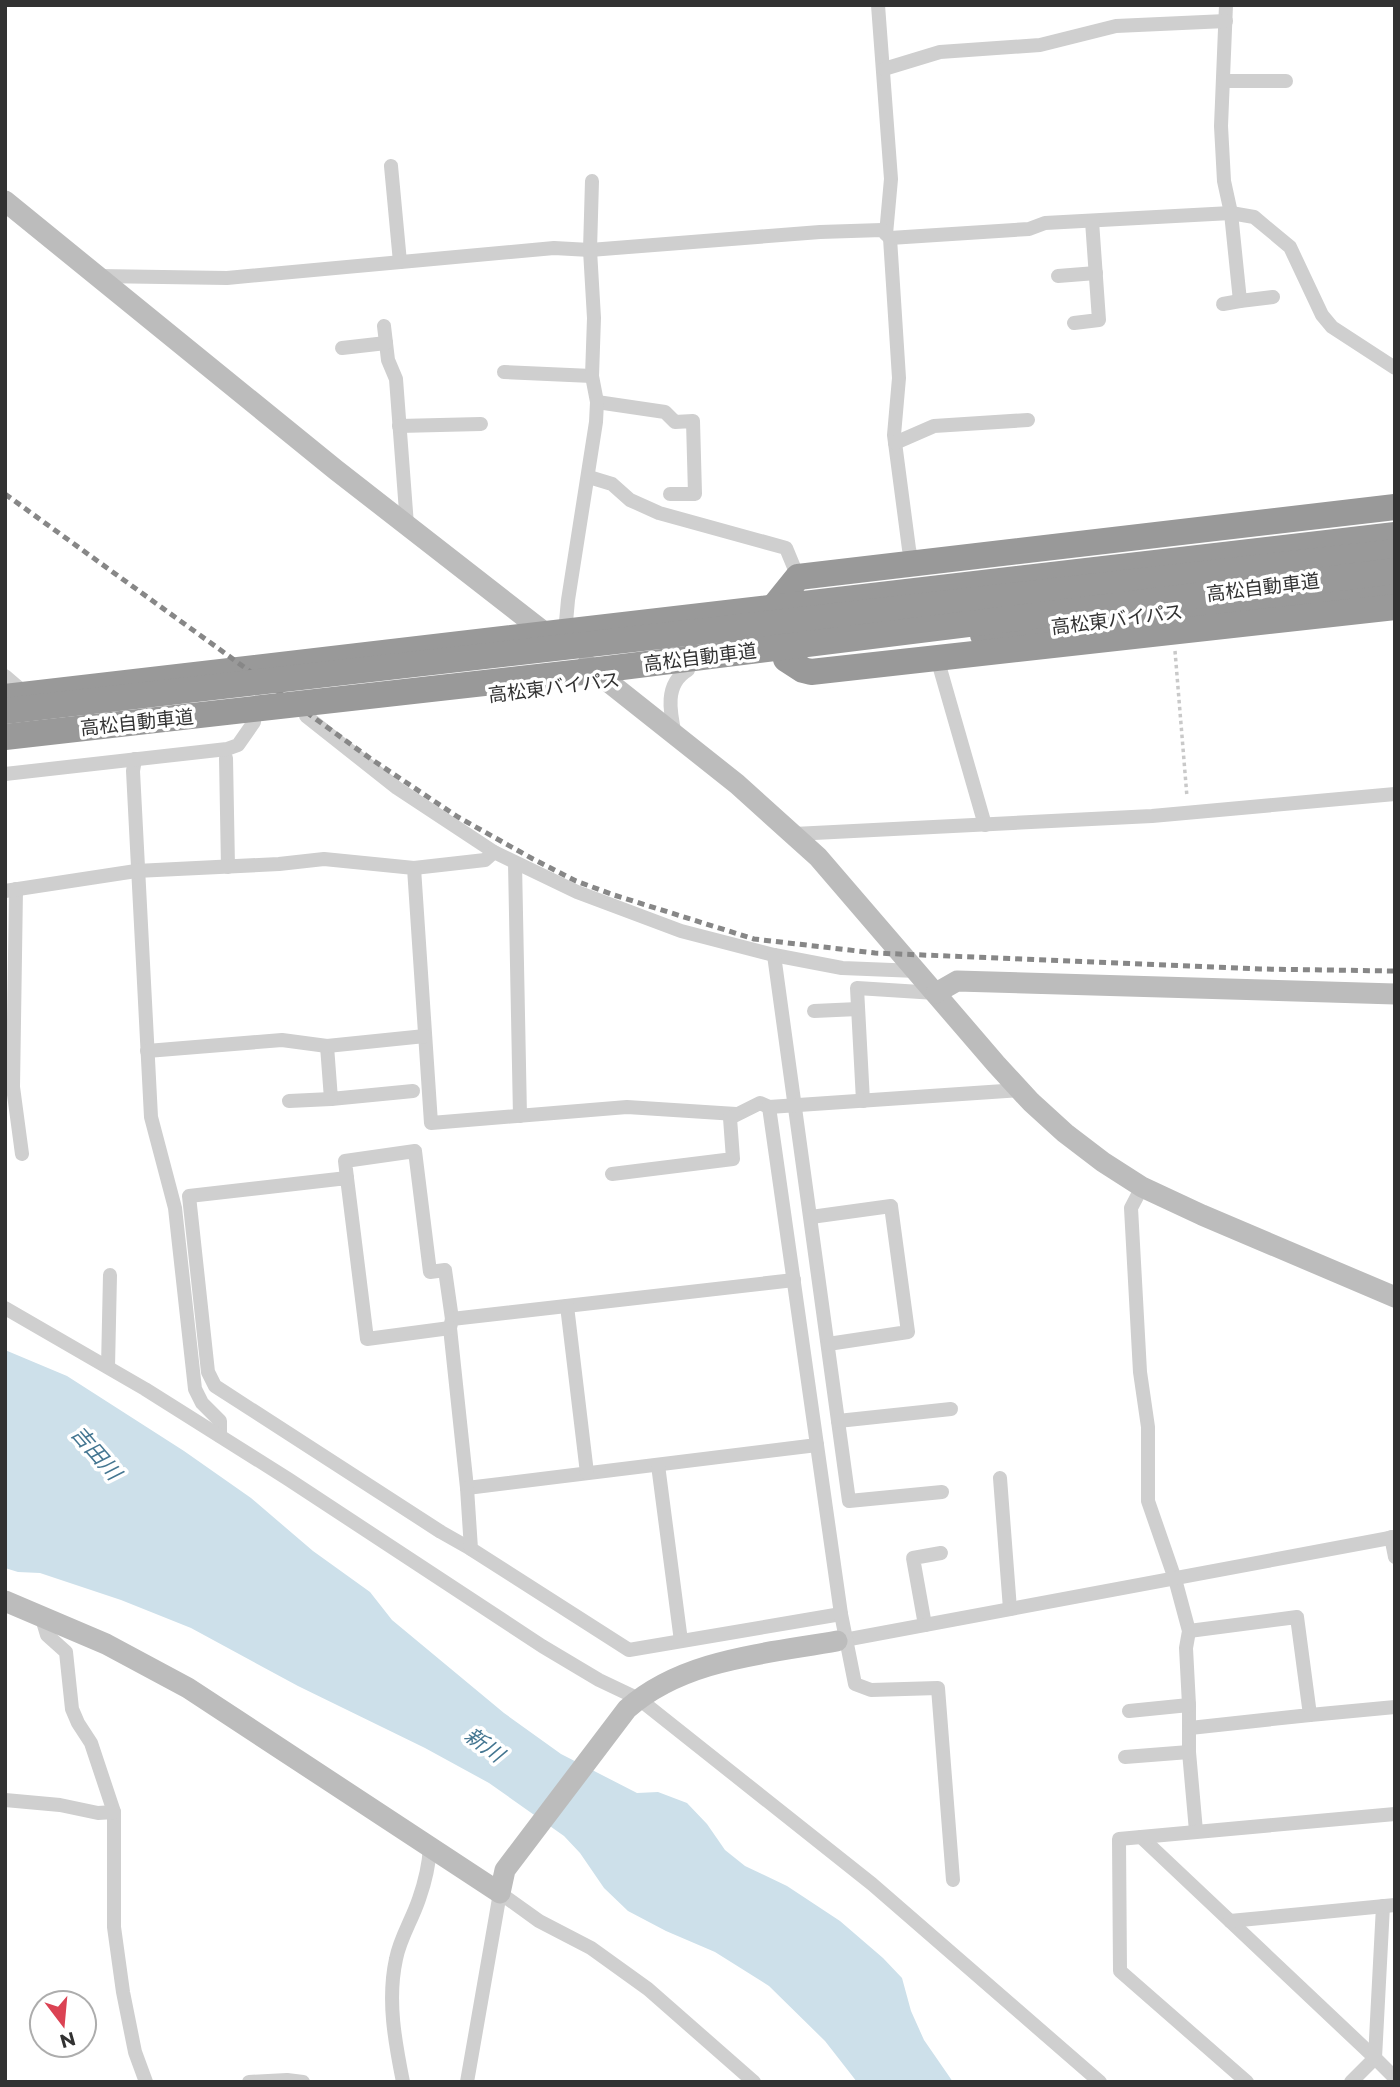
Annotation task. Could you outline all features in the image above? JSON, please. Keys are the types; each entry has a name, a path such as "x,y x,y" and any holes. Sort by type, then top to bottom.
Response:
{"highway":[{"path":"773,608 798,577 1395,507"},
{"path":"16,696 1395,536"},
{"path":"1109,540 1112,569"},
{"name":"高松自動車道","path":"5,710 1395,552"},
{"name":"高松自動車道","path":"5,737 582,672 1395,571"},
{"name":"高松東バイパス","path":"5,750 1395,586"},
{"path":"786,659 811,672 1395,607"}],"street":[{"path":"878,5 891,179 888,236 899,378 895,443 913,564"},
{"path":"1226,5 1221,126 1224,181 1231,213 1240,301"},
{"path":"884,69 940,52 1040,44 1116,26 1226,22"},
{"path":"1223,81 1286,81"},
{"path":"391,166 400,262"},
{"path":"557,634 568,600 589,477 597,402 592,376 592,181"},
{"path":"5,201 407,525 557,634 606,681 737,784 794,834 818,857 1020,1090 1065,1133 1142,1187 1395,1297"},
{"path":"97,276 227,278 554,248 590,250 820,232 882,230 888,236 1029,229 1045,223 1231,213 1254,217 1290,247 1322,315 1332,327 1395,368"},
{"path":"1074,323 1099,320 1092,221"},
{"path":"1058,276 1096,273"},
{"path":"1223,304 1273,298"},
{"path":"384,326 388,360 396,379 407,525"},
{"path":"342,348 386,343"},
{"path":"504,372 592,376"},
{"path":"597,402 666,412 675,422 693,421 695,494 670,494"},
{"path":"895,443 934,426 1028,420"},
{"path":"399,426 481,424"},
{"path":"589,477 612,484 630,500 659,513 786,548 798,577"},
{"path":"937,658 985,825"},
{"path":"675,735 670,697 678,676 688,670"},
{"path":"5,676 16,696"},
{"path":"306,716 397,788 494,852 577,892 668,927 774,955 842,968 916,971"},
{"path":"5,774 227,749 242,741 254,722"},
{"path":"226,758 228,867"},
{"path":"135,759 133,771 136,871 151,1117 175,1208 195,1389 202,1403 220,1421 220,1436"},
{"path":"794,834 1189,813 1395,794"},
{"path":"22,1154 13,1087 10,890 136,871 279,864 324,859 414,868 485,860 494,852"},
{"path":"515,863 520,1116"},
{"path":"414,868 431,1123 627,1107 736,1114"},
{"path":"774,955 849,1501 942,1492"},
{"path":"863,1101 857,988 936,993 957,981 1395,994"},
{"path":"814,1011 858,1009"},
{"path":"147,1051 282,1040 327,1046 425,1036"},
{"path":"327,1046 331,1099"},
{"path":"612,1174 733,1159 730,1118 760,1103 769,1107 1020,1090"},
{"path":"289,1101 413,1091"},
{"path":"769,1107 841,1614 841,1640 855,1684 871,1690 938,1688 953,1880"},
{"path":"471,1549 467,1488 451,1323 444,1270 430,1272 415,1151 345,1161 367,1339 451,1323 567,1306 794,1280"},
{"path":"347,1178 189,1196 208,1372 215,1386 629,1650 841,1614"},
{"path":"1142,1187 1131,1208 1140,1372 1148,1427 1148,1501 1175,1579 1189,1631 1186,1648 1189,1752 1196,1831"},
{"path":"810,1217 891,1206 908,1332 828,1344"},
{"path":"108,1367 110,1275"},
{"path":"567,1306 587,1473"},
{"path":"5,1308 220,1436 633,1704 872,1884 1100,2082"},
{"path":"838,1421 951,1409"},
{"path":"467,1488 817,1445"},
{"path":"658,1465 681,1641"},
{"path":"1000,1478 1010,1609"},
{"path":"472,2082 467,2082 505,1870 633,1704 658,1686 733,1660 1393,1537 1395,1557"},
{"path":"925,1625 914,1558 941,1553"},
{"path":"5,1601 106,1644 188,1688 539,1921 591,1948 648,1989 754,2082"},
{"path":"41,1615 47,1635 66,1652 72,1709 91,1744 114,1812 114,1927 122,1992 135,2052 146,2082"},
{"path":"1189,1631 1297,1617 1310,1715"},
{"path":"1129,1711 1189,1705"},
{"path":"1190,1728 1395,1707"},
{"path":"1125,1757 1189,1752"},
{"path":"5,1800 60,1805 98,1813 114,1812"},
{"path":"1247,2082 1120,1972 1119,1839 1395,1814"},
{"path":"1141,1837 1395,2077"},
{"path":"403,2082 395,2039 392,1998 396,1960 402,1937 419,1900 429,1866 430,1847"},
{"path":"1230,1921 1389,1906 1375,2059 1351,2082"},
{"path":"249,2082 303,2082"}],"path":[{"path":"1174,645 1189,813"}],"water":[{"path":"5,1350 67,1376 184,1451 251,1498 313,1551 370,1592 392,1620 504,1713 561,1754 637,1793 658,1792 687,1803 707,1824 725,1850 745,1866 787,1886 840,1921 902,1978 911,2011 924,2040 953,2082 857,2082 825,2041 769,1986 715,1952 628,1911 604,1888 580,1853 564,1836 489,1783 191,1628 121,1600 40,1573 18,1572 5,1568"}],"railway":[{"path":"5,494 371,759 458,817 576,881 614,895 754,939 875,953 1260,969 1395,971"}],"water label":[{"name":"吉田川","path":"96,1453"},
{"name":"新川","path":"484,1745"}]}
